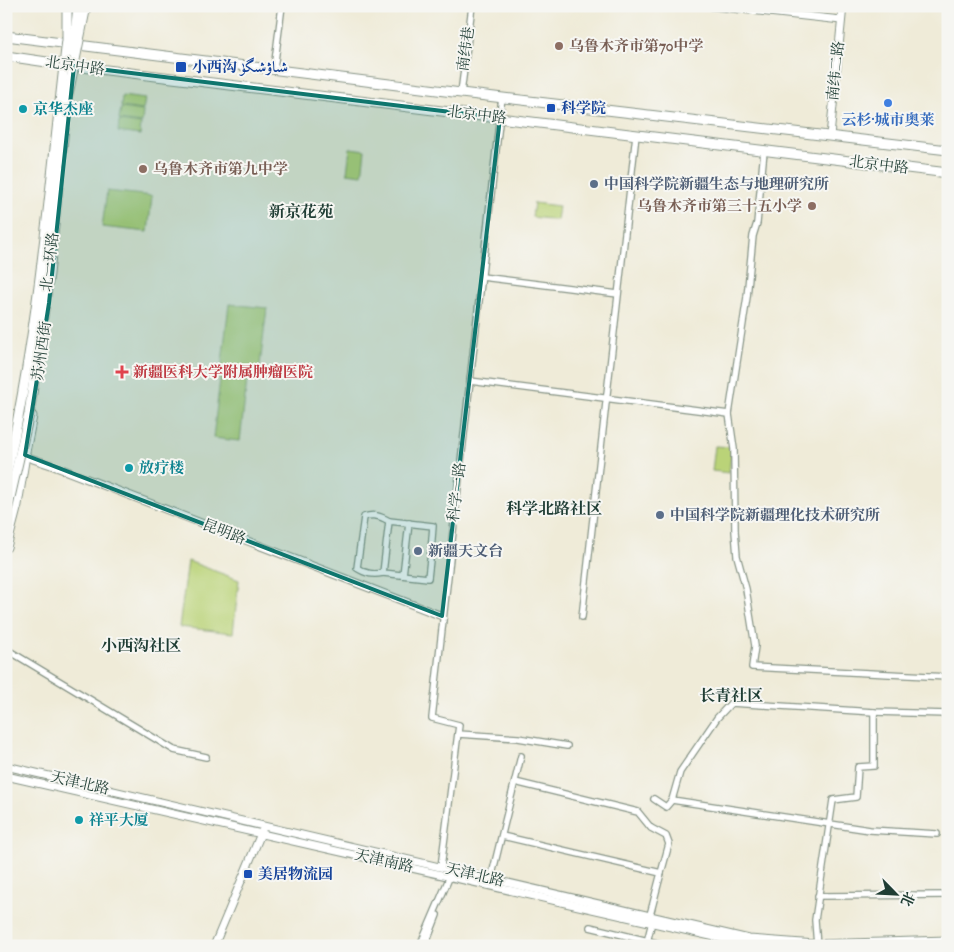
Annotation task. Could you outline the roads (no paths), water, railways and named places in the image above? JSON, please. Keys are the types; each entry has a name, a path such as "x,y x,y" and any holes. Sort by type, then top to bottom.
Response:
{"main road":[{"path":"65,41 67,6"},
{"name":"北一环路","path":"6,476 20,416 35,317 65,41 71,6"},
{"name":"北一环路","path":"6,515 29,414 37,359 49,274 78,6"},
{"path":"67,99 86,6"},
{"name":"北京中路","path":"6,36 65,41 77,45 461,93 948,150"},
{"name":"苏州西街","path":"6,482 10,451 19,418 65,41"},
{"name":"苏州西街","path":"6,535 31,423 48,303 77,45"},
{"name":"北京中路","path":"6,56 74,66 948,173"},
{"path":"6,468 10,451"},
{"path":"6,547 17,505 25,455"}],"street":[{"path":"274,69 282,6"},
{"name":"南纬巷","path":"461,93 472,6"},
{"path":"712,6 841,20"},
{"name":"南纬二路","path":"830,136 842,6"},
{"name":"科学一路","path":"458,734 459,725 432,718 442,616 502,98"},
{"path":"582,616 636,135"},
{"path":"764,151 757,223 753,236 747,297 729,414 734,449 737,556 746,589 755,646 752,667 948,677"},
{"path":"482,277 618,294"},
{"path":"470,381 607,400 729,414"},
{"name":"昆明路","path":"10,451 25,455 442,616"},
{"path":"380,516 389,521 433,526 428,578 383,573 374,575 364,573 357,568 364,517 380,516"},
{"path":"383,573 389,521"},
{"path":"403,575 409,523"},
{"path":"430,551 450,553"},
{"path":"6,649 174,750 206,756"},
{"path":"654,799 666,807 672,800 680,772 685,768 717,718 731,704 948,714"},
{"path":"816,945 815,920 833,800 856,797 858,767 874,766 874,712"},
{"path":"440,867 458,734 518,738 567,746"},
{"path":"491,878 521,756"},
{"name":"天津北路","path":"6,766 262,830"},
{"name":"天津南路","path":"6,776 374,855 451,876 507,886 651,919 746,944 763,946"},
{"path":"515,782 638,812 651,828 666,836 669,844 661,873 647,944"},
{"path":"672,800 870,830 937,834"},
{"path":"214,946 262,830"},
{"path":"502,836 661,873"},
{"name":"天津北路","path":"374,855 491,878 507,886"},
{"path":"420,946 451,876"},
{"path":"425,946 451,876"},
{"path":"818,896 948,895"},
{"path":"651,919 749,939 816,945 948,940"},
{"path":"590,927 647,944 669,946"}],"place":[{"name":"乌鲁木齐市第70中学","path":"559,46"},
{"name":"小西沟 شىاۋشىگۈ","path":"181,67"},
{"name":"云杉·城市奥莱","path":"888,103"},
{"name":"科学院","path":"551,108"},
{"name":"京华杰座","path":"23,109"},
{"name":"乌鲁木齐市第九中学","path":"143,169"},
{"name":"中国科学院新疆生态与地理研究所","path":"594,184"},
{"name":"乌鲁木齐市第三十五小学","path":"812,206"},
{"name":"新疆医科大学附属肿瘤医院","path":"122,372"},
{"name":"放疗楼","path":"129,468"},
{"name":"中国科学院新疆理化技术研究所","path":"660,515"},
{"name":"新疆天文台","path":"418,551"},
{"name":"祥平大厦","path":"79,820"},
{"name":"美居物流园","path":"248,874"}],"district":[{"name":"新京花苑","path":"301,212"},
{"name":"科学北路社区","path":"554,509"},
{"name":"小西沟社区","path":"141,646"},
{"name":"长青社区","path":"731,696"}]}
